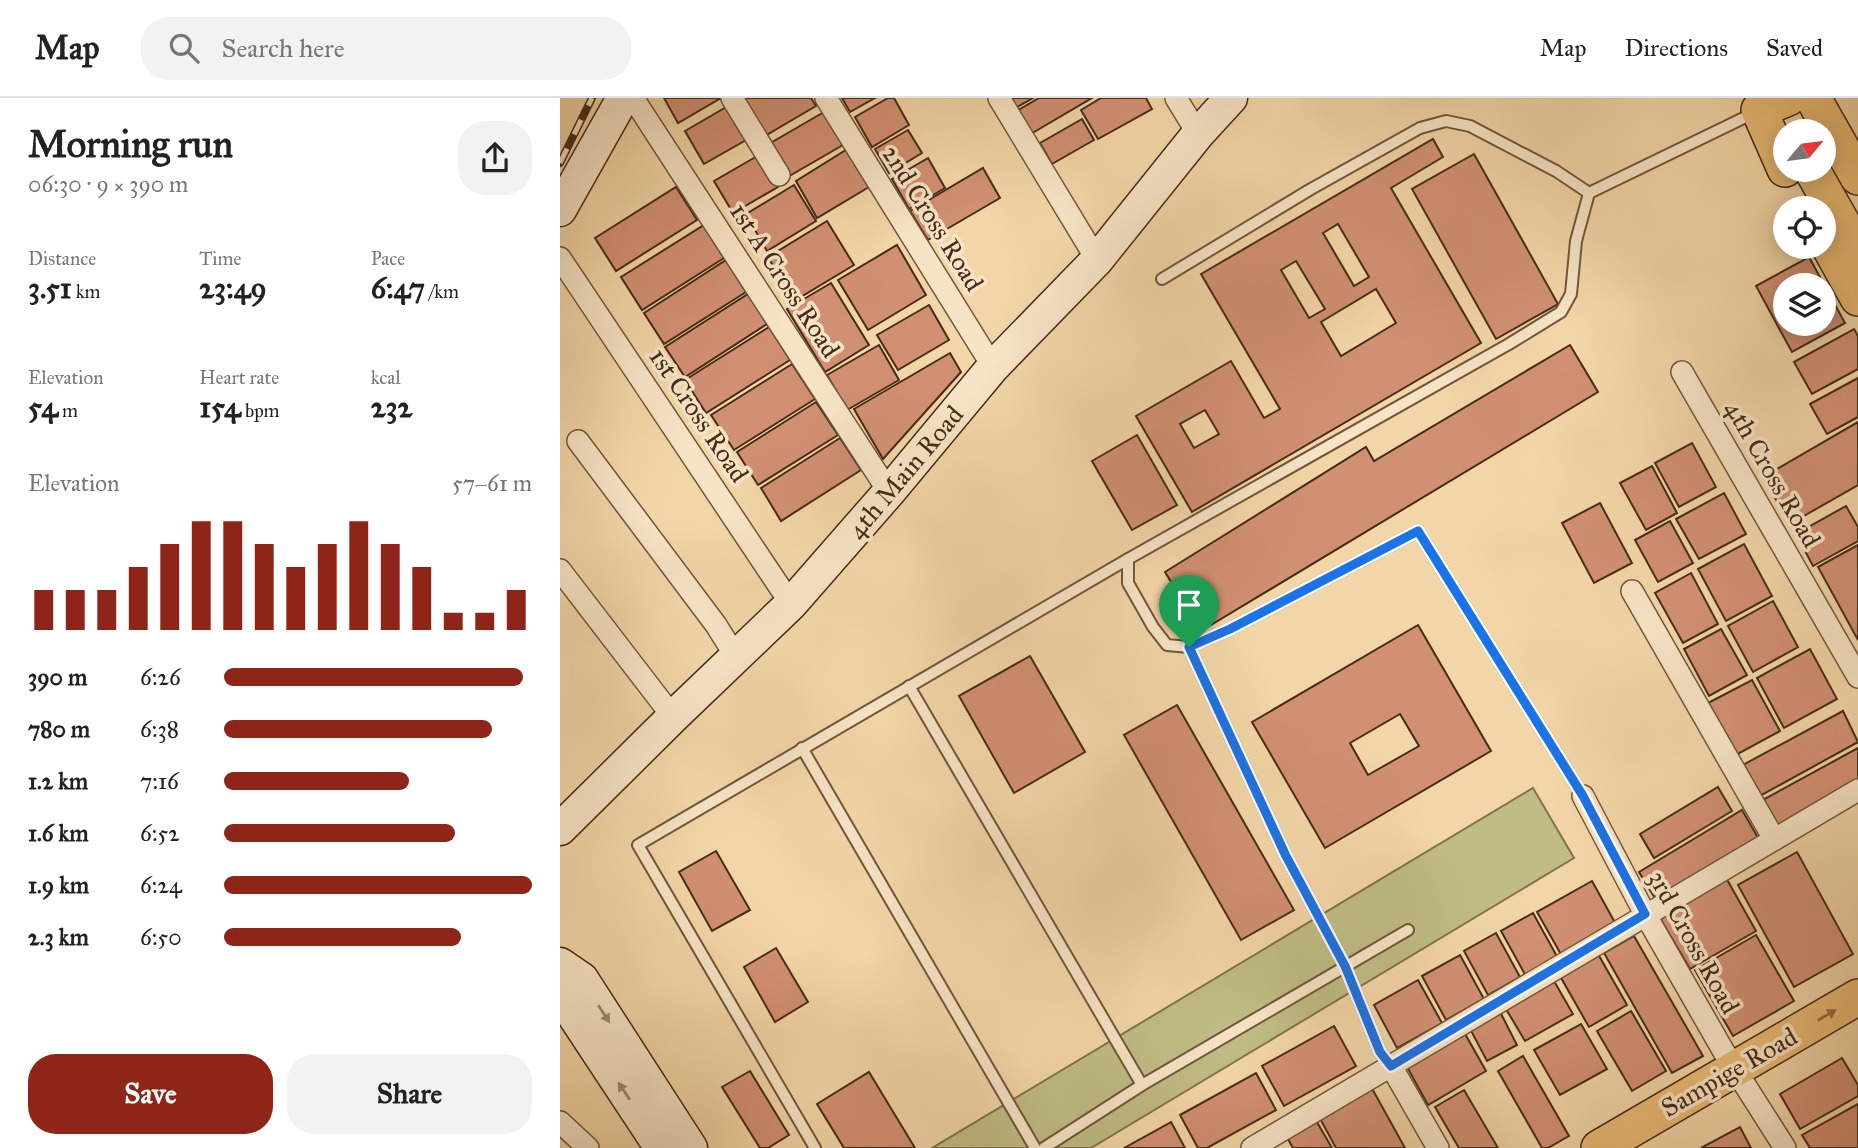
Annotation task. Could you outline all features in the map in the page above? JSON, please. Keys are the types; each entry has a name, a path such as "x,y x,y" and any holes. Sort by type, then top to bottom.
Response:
{"main road":[{"path":"1813,98 1858,177"},
{"path":"1819,182 1858,251"},
{"path":"1836,259 1858,298"},
{"name":"Sampige Road","path":"1599,1148 1858,997"}],"street":[{"path":"560,210 623,98"},
{"name":"1st A Cross Road","path":"634,98 889,492"},
{"path":"732,98 779,175"},
{"name":"2nd Cross Road","path":"826,98 993,367"},
{"path":"999,98 1097,260"},
{"path":"1176,98 1198,134"},
{"name":"4th Main Road","path":"560,829 792,604 993,367 1097,260 1198,134 1231,98"},
{"name":"1st Cross Road","path":"560,258 792,604"},
{"name":"4th Cross Road","path":"1682,372 1858,677"},
{"path":"578,441 716,625 736,657"},
{"path":"560,570 673,717"},
{"path":"1632,591 1774,839"},
{"path":"1252,1148 1858,790"},
{"name":"3rd Cross Road","path":"1583,796 1645,914 1735,1069 1785,1148"},
{"path":"560,964 582,979 678,1146"},
{"path":"560,995 678,1146"},
{"path":"1391,1066 1438,1148"},
{"path":"560,1122 588,1148"}],"lane":[{"path":"1589,193 1776,108"},
{"path":"1162,279 1311,189 1420,128 1446,121 1470,126 1556,171 1589,193"},
{"path":"815,1148 638,845 1128,559 1561,312 1571,294 1576,241 1589,193"},
{"path":"1128,559 1128,583 1153,627 1167,645 1189,647 1230,629 1418,531 1583,796"},
{"path":"1189,647 1285,854 1345,966 1380,1052 1391,1066"},
{"path":"909,686 1142,1085"},
{"path":"803,748 1035,1148"},
{"path":"1044,1148 1142,1085 1408,930"}],"shaded area":[{"path":"1533,788 1574,858 1091,1148 932,1148"}],"building":[{"path":"664,98 721,98 678,123"},
{"path":"742,98 811,98 816,106 763,137"},
{"path":"842,98 875,98 850,112"},
{"path":"888,98 894,98 909,125 872,147 855,117"},
{"path":"1005,98 1033,98 1012,110"},
{"path":"1039,98 1092,98 1029,135 1015,112"},
{"path":"1101,98 1146,98 1152,109 1098,139 1081,110"},
{"path":"728,106 748,139 704,164 685,131"},
{"path":"824,112 843,145 786,178 767,145"},
{"path":"1082,119 1094,140 1052,164 1040,143"},
{"path":"908,130 922,153 889,173 875,149"},
{"path":"1433,139 1443,157 1391,188 1481,343 1192,512 1136,416 1231,361 1264,418 1280,409 1201,274","holes":["1338,224 1369,277 1354,286 1323,233","1296,261 1325,309 1309,318 1281,270","1376,289 1396,323 1341,356 1321,322","1205,410 1219,434 1194,448 1180,424"]},
{"path":"846,150 869,187 817,218 796,181"},
{"path":"1474,154 1558,304 1496,339 1412,189"},
{"path":"759,155 778,187 733,213 714,181"},
{"path":"928,158 945,188 909,209 892,179"},
{"path":"983,168 1000,198 928,240 910,211"},
{"path":"794,185 816,221 767,251 746,214"},
{"path":"676,187 697,220 616,271 595,238"},
{"path":"827,221 854,265 794,301 768,257"},
{"path":"704,225 724,258 642,310 621,277"},
{"path":"897,245 926,295 868,330 838,280"},
{"path":"1805,259 1810,259 1818,273 1780,273"},
{"path":"726,260 746,292 664,344 644,313"},
{"path":"1773,277 1773,317 1756,286"},
{"path":"831,283 869,345 825,372 787,309"},
{"path":"748,294 767,324 685,377 665,347"},
{"path":"929,305 949,340 898,370 877,335"},
{"path":"1836,306 1845,323 1836,328"},
{"path":"769,327 790,360 706,413 685,380"},
{"path":"1854,329 1858,336 1858,369 1812,394 1794,362"},
{"path":"1783,336 1821,336 1792,352"},
{"path":"879,345 899,380 847,410 827,375"},
{"path":"1570,345 1598,392 1201,631 1165,572 1366,447 1374,461"},
{"path":"950,353 961,372 883,459 854,409"},
{"path":"792,364 815,399 734,450 711,415"},
{"path":"1858,378 1858,417 1827,434 1810,404"},
{"path":"816,402 838,435 758,485 737,452"},
{"path":"1858,422 1858,485 1790,524 1763,477"},
{"path":"1137,435 1177,505 1132,530 1092,461"},
{"path":"840,438 861,470 781,521 761,488"},
{"path":"1692,443 1716,487 1679,507 1655,463"},
{"path":"1652,466 1677,513 1646,530 1620,483"},
{"path":"1724,493 1746,534 1699,559 1676,519"},
{"path":"1600,503 1632,563 1594,583 1562,523"},
{"path":"1846,506 1858,527 1858,541 1813,566 1796,534"},
{"path":"1670,521 1693,563 1658,582 1635,540"},
{"path":"1744,544 1772,596 1726,621 1698,569"},
{"path":"1858,545 1858,640 1818,567"},
{"path":"1691,573 1718,624 1683,643 1655,593"},
{"path":"1773,601 1798,647 1753,672 1728,626"},
{"path":"1418,625 1491,751 1325,848 1252,722","holes":["1400,714 1419,746 1368,775 1350,743"]},
{"path":"1721,629 1747,675 1709,696 1684,649"},
{"path":"1810,649 1837,699 1784,728 1757,678"},
{"path":"1030,656 1085,752 1014,793 959,696"},
{"path":"1752,680 1780,731 1736,755 1708,703"},
{"path":"1177,705 1294,910 1241,940 1124,735"},
{"path":"1843,711 1858,742 1758,797 1741,766"},
{"path":"1858,748 1858,784 1777,829 1761,801"},
{"path":"1718,787 1732,811 1654,858 1640,834"},
{"path":"1742,810 1761,843 1659,905 1639,872"},
{"path":"716,851 750,910 712,931 679,872"},
{"path":"1797,852 1853,954 1794,987 1738,885"},
{"path":"1725,876 1756,931 1690,969 1658,915"},
{"path":"1592,881 1618,928 1563,958 1537,912"},
{"path":"1533,913 1559,960 1527,978 1501,931"},
{"path":"1496,933 1520,977 1488,995 1464,951"},
{"path":"1756,935 1794,1001 1733,1036 1695,970"},
{"path":"1634,936 1703,1056 1672,1073 1604,953"},
{"path":"776,948 808,1002 775,1022 744,967"},
{"path":"1598,954 1627,1005 1589,1027 1560,976"},
{"path":"1460,955 1484,999 1446,1020 1422,976"},
{"path":"1418,980 1442,1023 1397,1048 1374,1005"},
{"path":"1554,981 1573,1014 1525,1041 1506,1009"},
{"path":"1498,1008 1517,1045 1487,1061 1468,1025"},
{"path":"1631,1011 1666,1071 1632,1091 1597,1031"},
{"path":"1581,1024 1607,1069 1560,1095 1534,1050"},
{"path":"1334,1026 1356,1066 1284,1106 1262,1066"},
{"path":"1464,1032 1486,1071 1428,1105 1406,1065"},
{"path":"1523,1056 1569,1136 1548,1148 1542,1148 1498,1071"},
{"path":"1842,1058 1858,1085 1858,1096 1800,1129 1780,1094"},
{"path":"750,1071 789,1135 768,1148 760,1148 722,1087"},
{"path":"869,1072 915,1148 844,1148 817,1104"},
{"path":"1256,1073 1276,1110 1207,1148 1198,1148 1180,1115"},
{"path":"1369,1083 1405,1148 1336,1148 1317,1113"},
{"path":"1464,1090 1498,1148 1459,1148 1435,1107"},
{"path":"1858,1104 1858,1148 1810,1148 1802,1135"},
{"path":"1314,1117 1332,1148 1293,1148 1285,1134"},
{"path":"1171,1122 1185,1148 1124,1148"},
{"path":"1740,1127 1751,1148 1701,1148"}],"railway":[{"path":"560,163 592,98"}],"route":[{"path":"1418,531 1583,796 1645,914 1391,1066 1380,1052 1345,966 1285,854 1189,647 1230,629 1418,531"}]}
